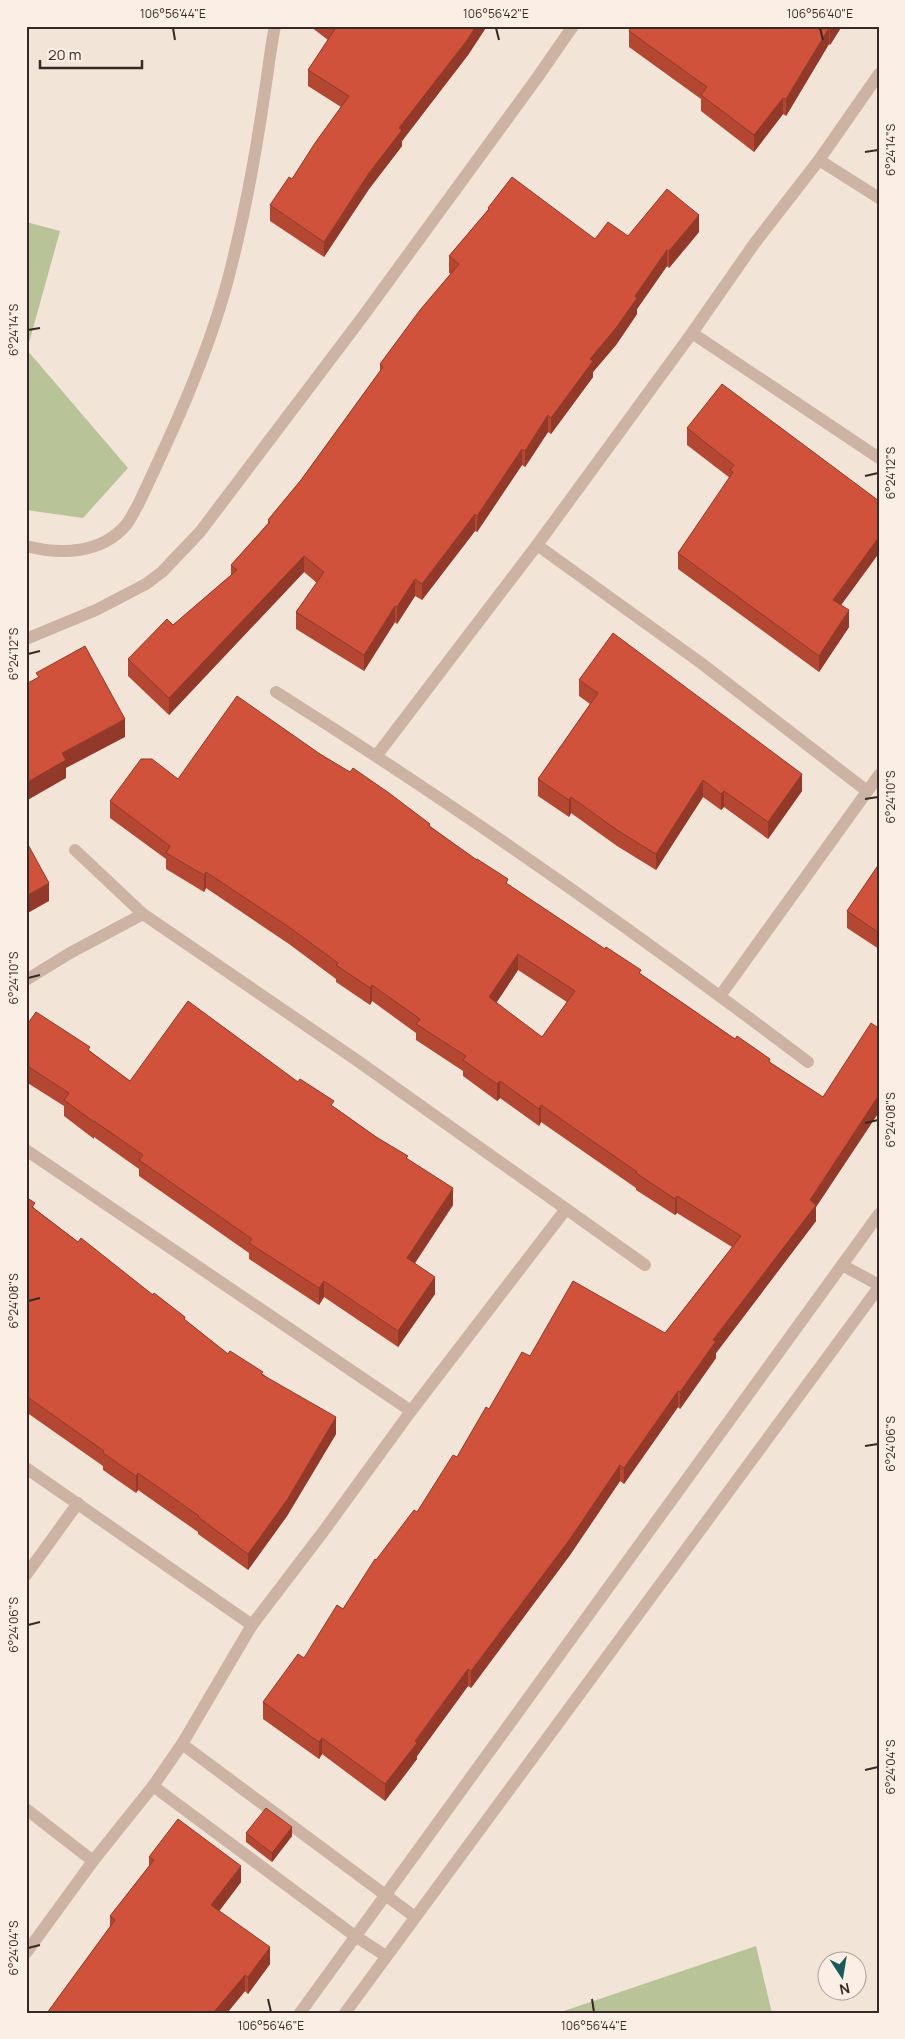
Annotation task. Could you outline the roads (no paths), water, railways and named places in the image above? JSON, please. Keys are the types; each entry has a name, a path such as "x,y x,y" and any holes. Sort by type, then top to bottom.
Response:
{"street":[{"path":"26,546 46,551 72,552 97,545 127,524 138,505 170,436 202,358 227,283 247,190 264,97 268,57 275,26"},
{"path":"26,639 96,610 146,584 162,572 200,532 361,319 532,86 573,26"},
{"path":"377,755 537,545 692,333 754,244 819,160 879,74"},
{"path":"819,160 879,198"},
{"path":"692,333 879,458"},
{"path":"537,545 701,663 867,791"},
{"path":"276,692 377,755 720,996 808,1062"},
{"path":"720,996 879,774"},
{"path":"75,850 143,914 354,1059 645,1265"},
{"path":"26,980 70,953 143,914"},
{"path":"26,1150 411,1411"},
{"path":"26,1952 93,1861 153,1786 182,1744 252,1625 323,1532 411,1411 566,1209"},
{"path":"300,2013 879,1214"},
{"path":"345,2013 879,1286 842,1265"},
{"path":"26,1468 252,1625"},
{"path":"26,1575 78,1503"},
{"path":"182,1744 415,1917"},
{"path":"153,1786 355,1936 386,1956"},
{"path":"26,1809 93,1861"}]}
